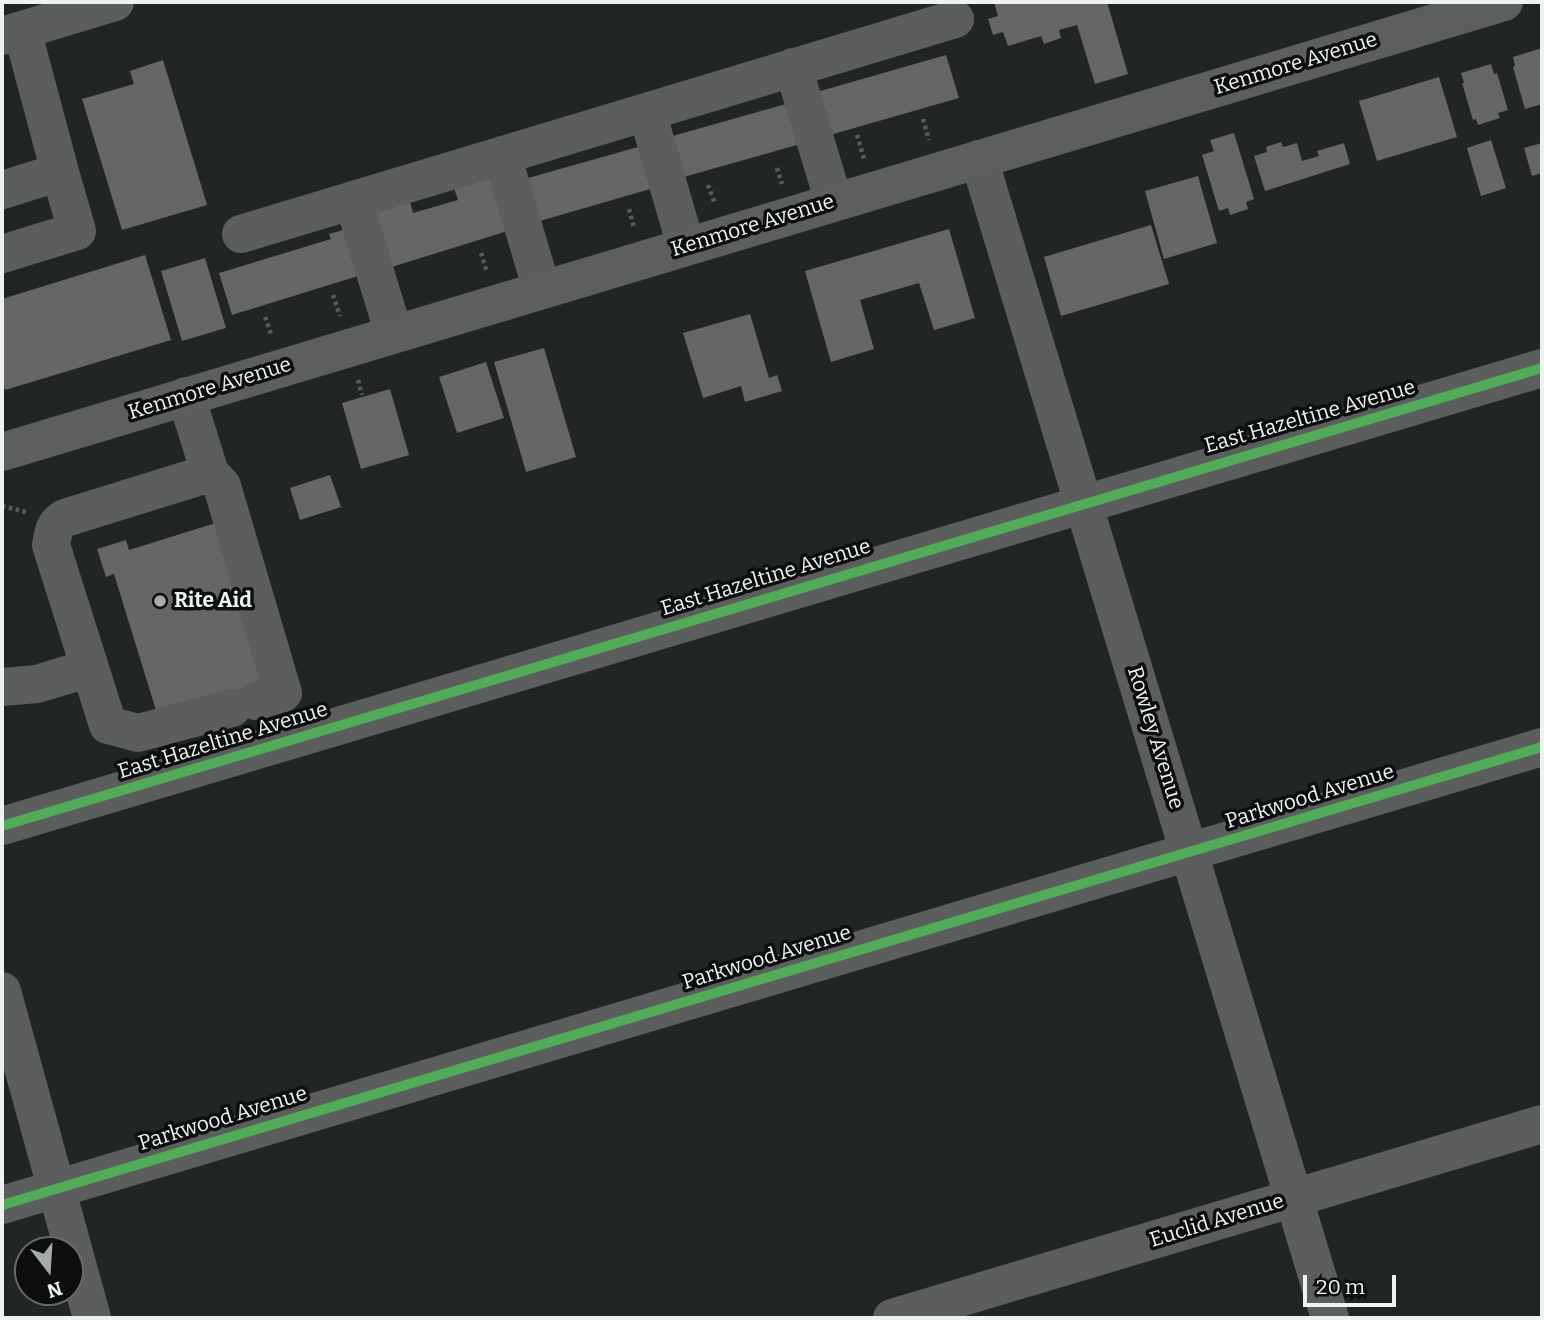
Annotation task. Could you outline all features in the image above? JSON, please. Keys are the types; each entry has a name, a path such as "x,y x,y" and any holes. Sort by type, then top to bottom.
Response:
{"main road":[{"name":"Kenmore Avenue","path":"2,452 1504,2"}],"street":[{"path":"2,254 77,231 61,172 12,33 115,2"},
{"path":"241,234 955,19"},
{"path":"793,67 834,202"},
{"path":"647,112 686,246"},
{"path":"502,155 541,290"},
{"name":"Rowley Avenue","path":"979,159 1330,1318"},
{"path":"2,190 61,172"},
{"path":"353,200 394,334"},
{"name":"East Hazeltine Avenue","path":"2,826 1542,368"},
{"path":"186,396 210,473 222,486 283,693 138,733 108,724 51,545 53,530 58,522 65,518 210,473"},
{"path":"2,687 37,684 90,668"},
{"name":"Parkwood Avenue","path":"2,1205 1542,747"},
{"path":"2,991 92,1318"},
{"name":"Euclid Avenue","path":"892,1318 1542,1124"}],"path":[{"path":"923,119 932,148"},
{"path":"857,135 867,167"},
{"path":"777,167 784,191"},
{"path":"708,185 717,211"},
{"path":"629,209 637,235"},
{"path":"481,253 489,279"},
{"path":"333,295 342,323"},
{"path":"265,317 274,344"},
{"path":"357,379 362,395"},
{"path":"2,506 34,514"}],"building":[{"path":"994,2 1107,2 1128,74 1095,84 1077,25 1059,30 1061,38 1044,44 1041,36 1008,46 1003,32 993,35 988,19 998,16"},
{"path":"1542,48 1542,104 1525,109 1513,67 1513,57"},
{"path":"946,55 959,98 823,137 810,94"},
{"path":"163,60 207,205 122,230 82,99 134,84 130,71"},
{"path":"1491,64 1494,74 1497,73 1508,110 1498,113 1500,118 1478,125 1476,119 1473,120 1461,73"},
{"path":"1439,77 1457,137 1377,161 1359,101"},
{"path":"800,100 811,141 673,180 662,139"},
{"path":"1234,133 1254,199 1246,202 1248,209 1230,215 1228,208 1219,211 1202,155 1214,151 1210,140"},
{"path":"1491,140 1506,188 1481,196 1467,148"},
{"path":"1281,142 1283,147 1297,143 1302,161 1319,156 1317,151 1344,143 1350,164 1265,191 1254,156 1267,152 1266,147"},
{"path":"652,143 664,185 526,225 514,182"},
{"path":"1542,143 1542,173 1532,176 1524,148"},
{"path":"498,175 514,229 382,270 365,216 410,202 413,213 458,200 454,188"},
{"path":"1198,176 1217,243 1164,259 1145,191"},
{"path":"1151,225 1169,284 1061,316 1044,257"},
{"path":"357,226 371,272 232,315 219,273 331,239 329,234"},
{"path":"949,229 975,318 934,330 919,283 860,300 874,349 831,362 805,271"},
{"path":"145,255 171,340 5,390 2,379 2,299"},
{"path":"205,258 226,328 182,341 161,271"},
{"path":"750,314 769,378 777,375 782,391 745,402 741,386 703,398 683,333"},
{"path":"544,348 576,457 526,472 494,362"},
{"path":"486,362 504,418 457,433 439,377"},
{"path":"390,389 409,455 361,469 342,403"},
{"path":"330,475 341,507 300,520 290,488"},
{"path":"219,522 270,687 159,720 114,574 106,577 97,549 126,540 129,550"}],"cycle path":[{"path":"2,826 1542,368"},
{"path":"2,1205 1542,747"}],"place":[{"name":"Rite Aid","path":"160,601"}]}
